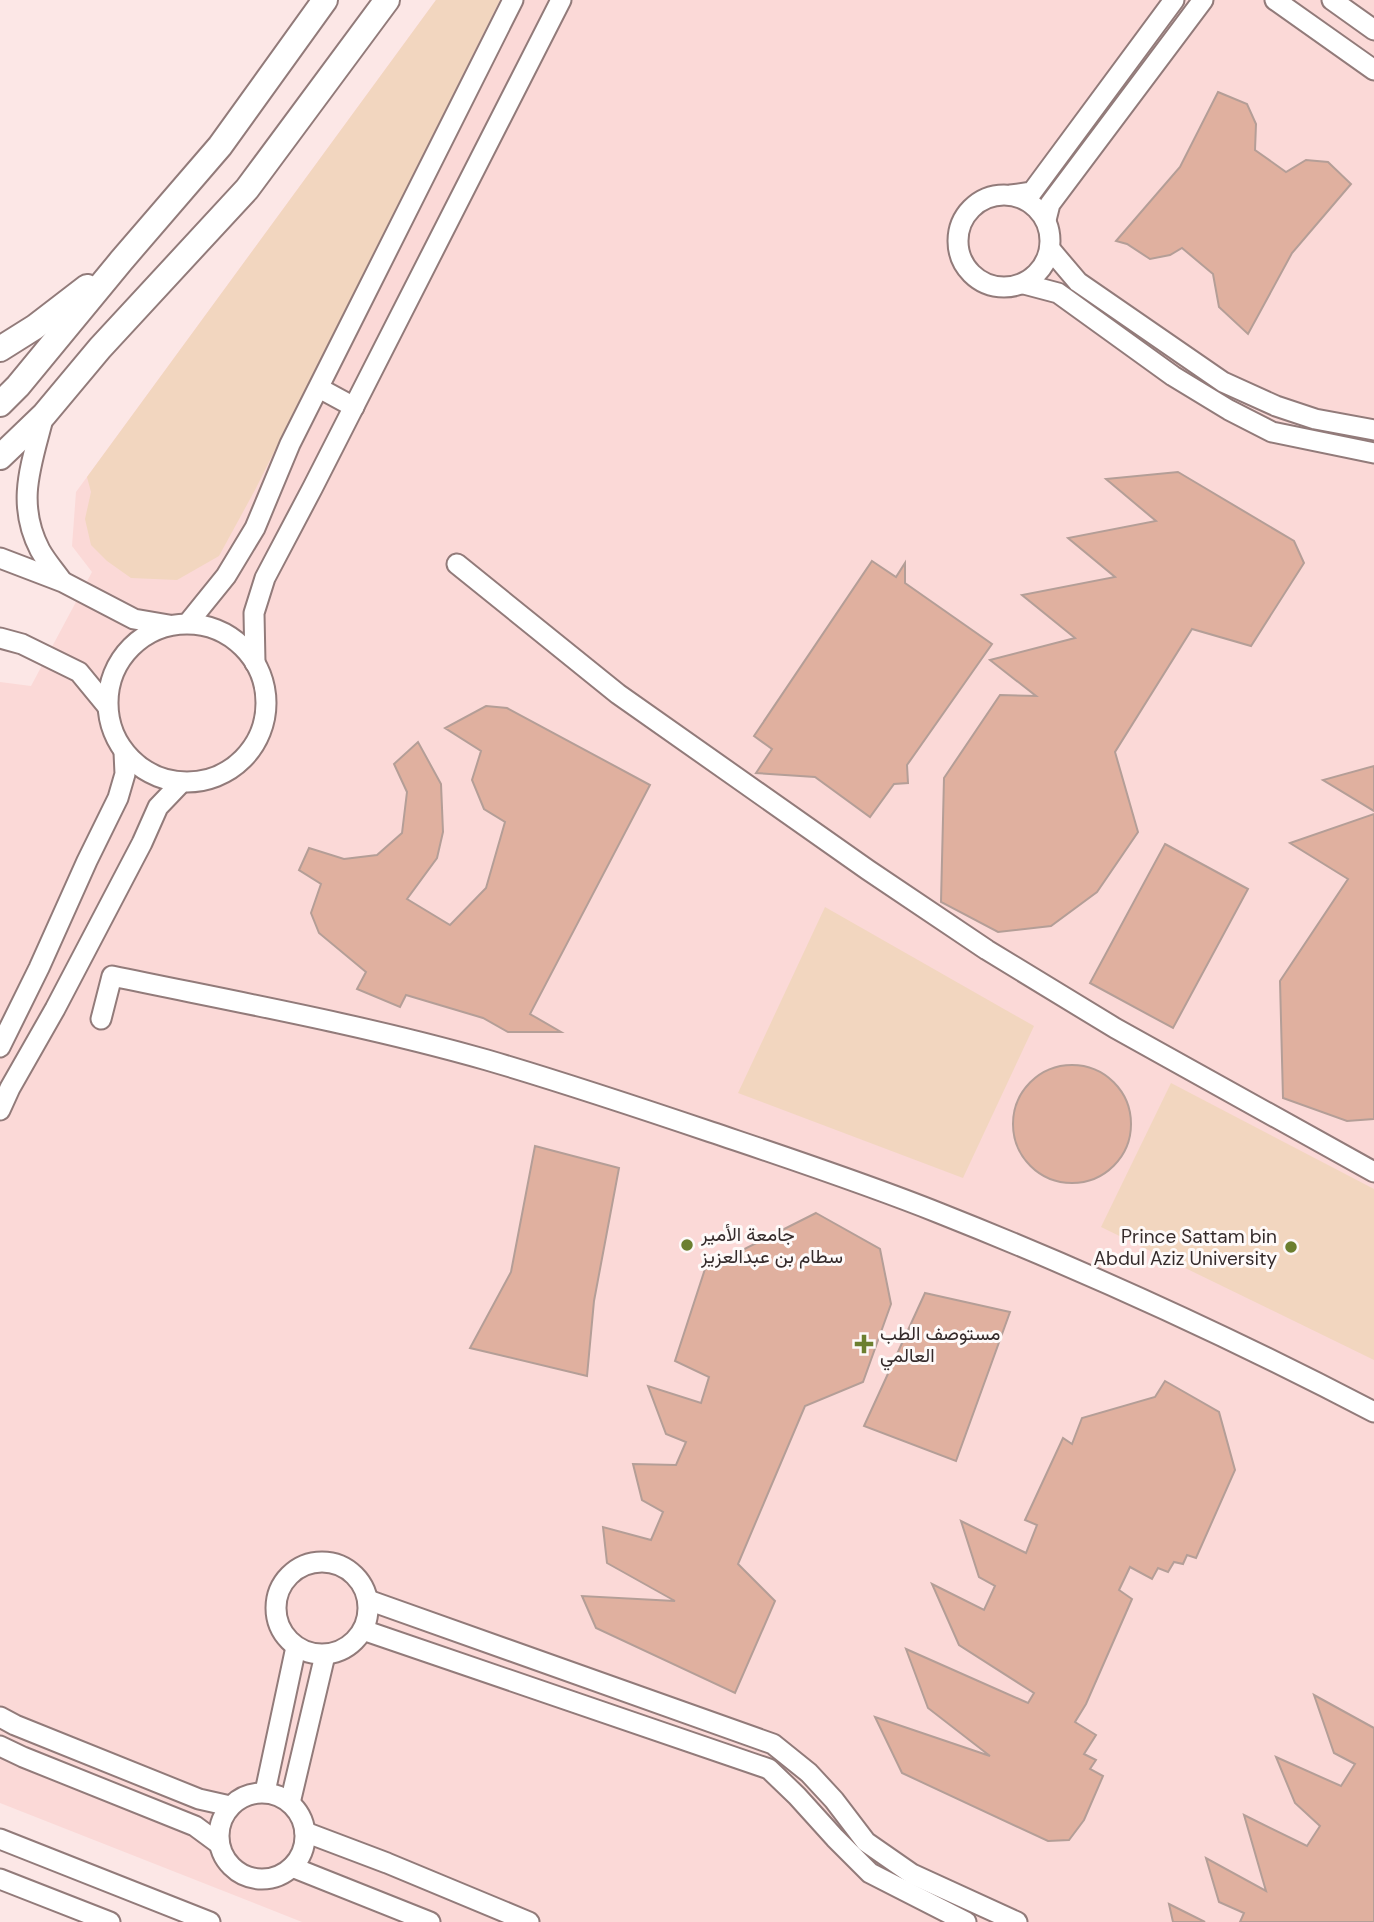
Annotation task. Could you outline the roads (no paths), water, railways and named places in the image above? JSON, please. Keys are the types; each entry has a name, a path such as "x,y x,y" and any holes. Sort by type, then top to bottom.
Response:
{"main road":[{"path":"0,404 220,146 325,0"},
{"path":"0,457 44,415 100,348 247,189 387,0"},
{"path":"0,349 35,327 121,261"}],"street":[{"path":"0,558 63,582 134,619 179,624 215,628 238,642 255,663 264,685 266,709 260,732 248,753 231,769 209,779 180,785 141,769 124,752 112,731 107,706 111,679 124,654 144,636 179,624 226,576 255,528 290,444 513,0"},
{"path":"255,663 254,613 265,578 561,0"},
{"path":"1011,195 1025,199 1037,208 1046,220 1051,234 1050,249 1045,263 1036,275 1024,284 1009,288 994,287 979,281 968,270 960,256 960,225 968,211 995,195 1032,192 1174,0"},
{"path":"1046,220 1050,204 1203,0"},
{"path":"1275,0 1374,70"},
{"path":"1332,0 1374,30"},
{"path":"1050,249 1078,282 1223,382 1315,419 1374,430"},
{"path":"1024,284 1058,293 1173,376 1272,432 1374,453"},
{"path":"319,388 354,407"},
{"path":"44,415 26,490 27,518 40,550 63,582"},
{"path":"457,564 618,694 976,943 1115,1028 1374,1172"},
{"path":"0,638 22,644 79,672 107,706"},
{"path":"0,644 22,644"},
{"path":"0,1047 118,798 125,774 124,752"},
{"path":"0,1110 5,1085 61,997 159,807 180,785"},
{"path":"101,1019 112,976 372,1031 485,1060 598,1094 822,1170 937,1212 1042,1255 1278,1362 1374,1412"},
{"path":"310,1563 340,1565 353,1574 363,1586 368,1600 368,1616 363,1630 353,1642 340,1651 310,1653 296,1647 285,1637 278,1623 278,1594 285,1580 310,1563"},
{"path":"368,1600 773,1744 809,1773 866,1842 912,1874 1017,1922"},
{"path":"363,1630 769,1769 870,1873 966,1922"},
{"path":"265,1792 296,1647"},
{"path":"290,1802 325,1654"},
{"path":"0,1717 199,1799 230,1805"},
{"path":"0,1746 23,1758 195,1826 218,1843"},
{"path":"265,1792 290,1802 303,1821 305,1832 300,1857 292,1867 268,1880 242,1875 230,1867 218,1843 219,1829 230,1805 252,1793 265,1792"},
{"path":"305,1832 529,1922"},
{"path":"0,1839 210,1922"},
{"path":"292,1867 430,1922"},
{"path":"0,1879 110,1922"}],"place":[{"name":"جامعة الأمير سطام بن عبدالعزيز","path":"687,1245"},
{"name":"Prince Sattam bin Abdul Aziz University","path":"1291,1247"},
{"name":"مستوصف الطب العالمي","path":"864,1344"}]}
